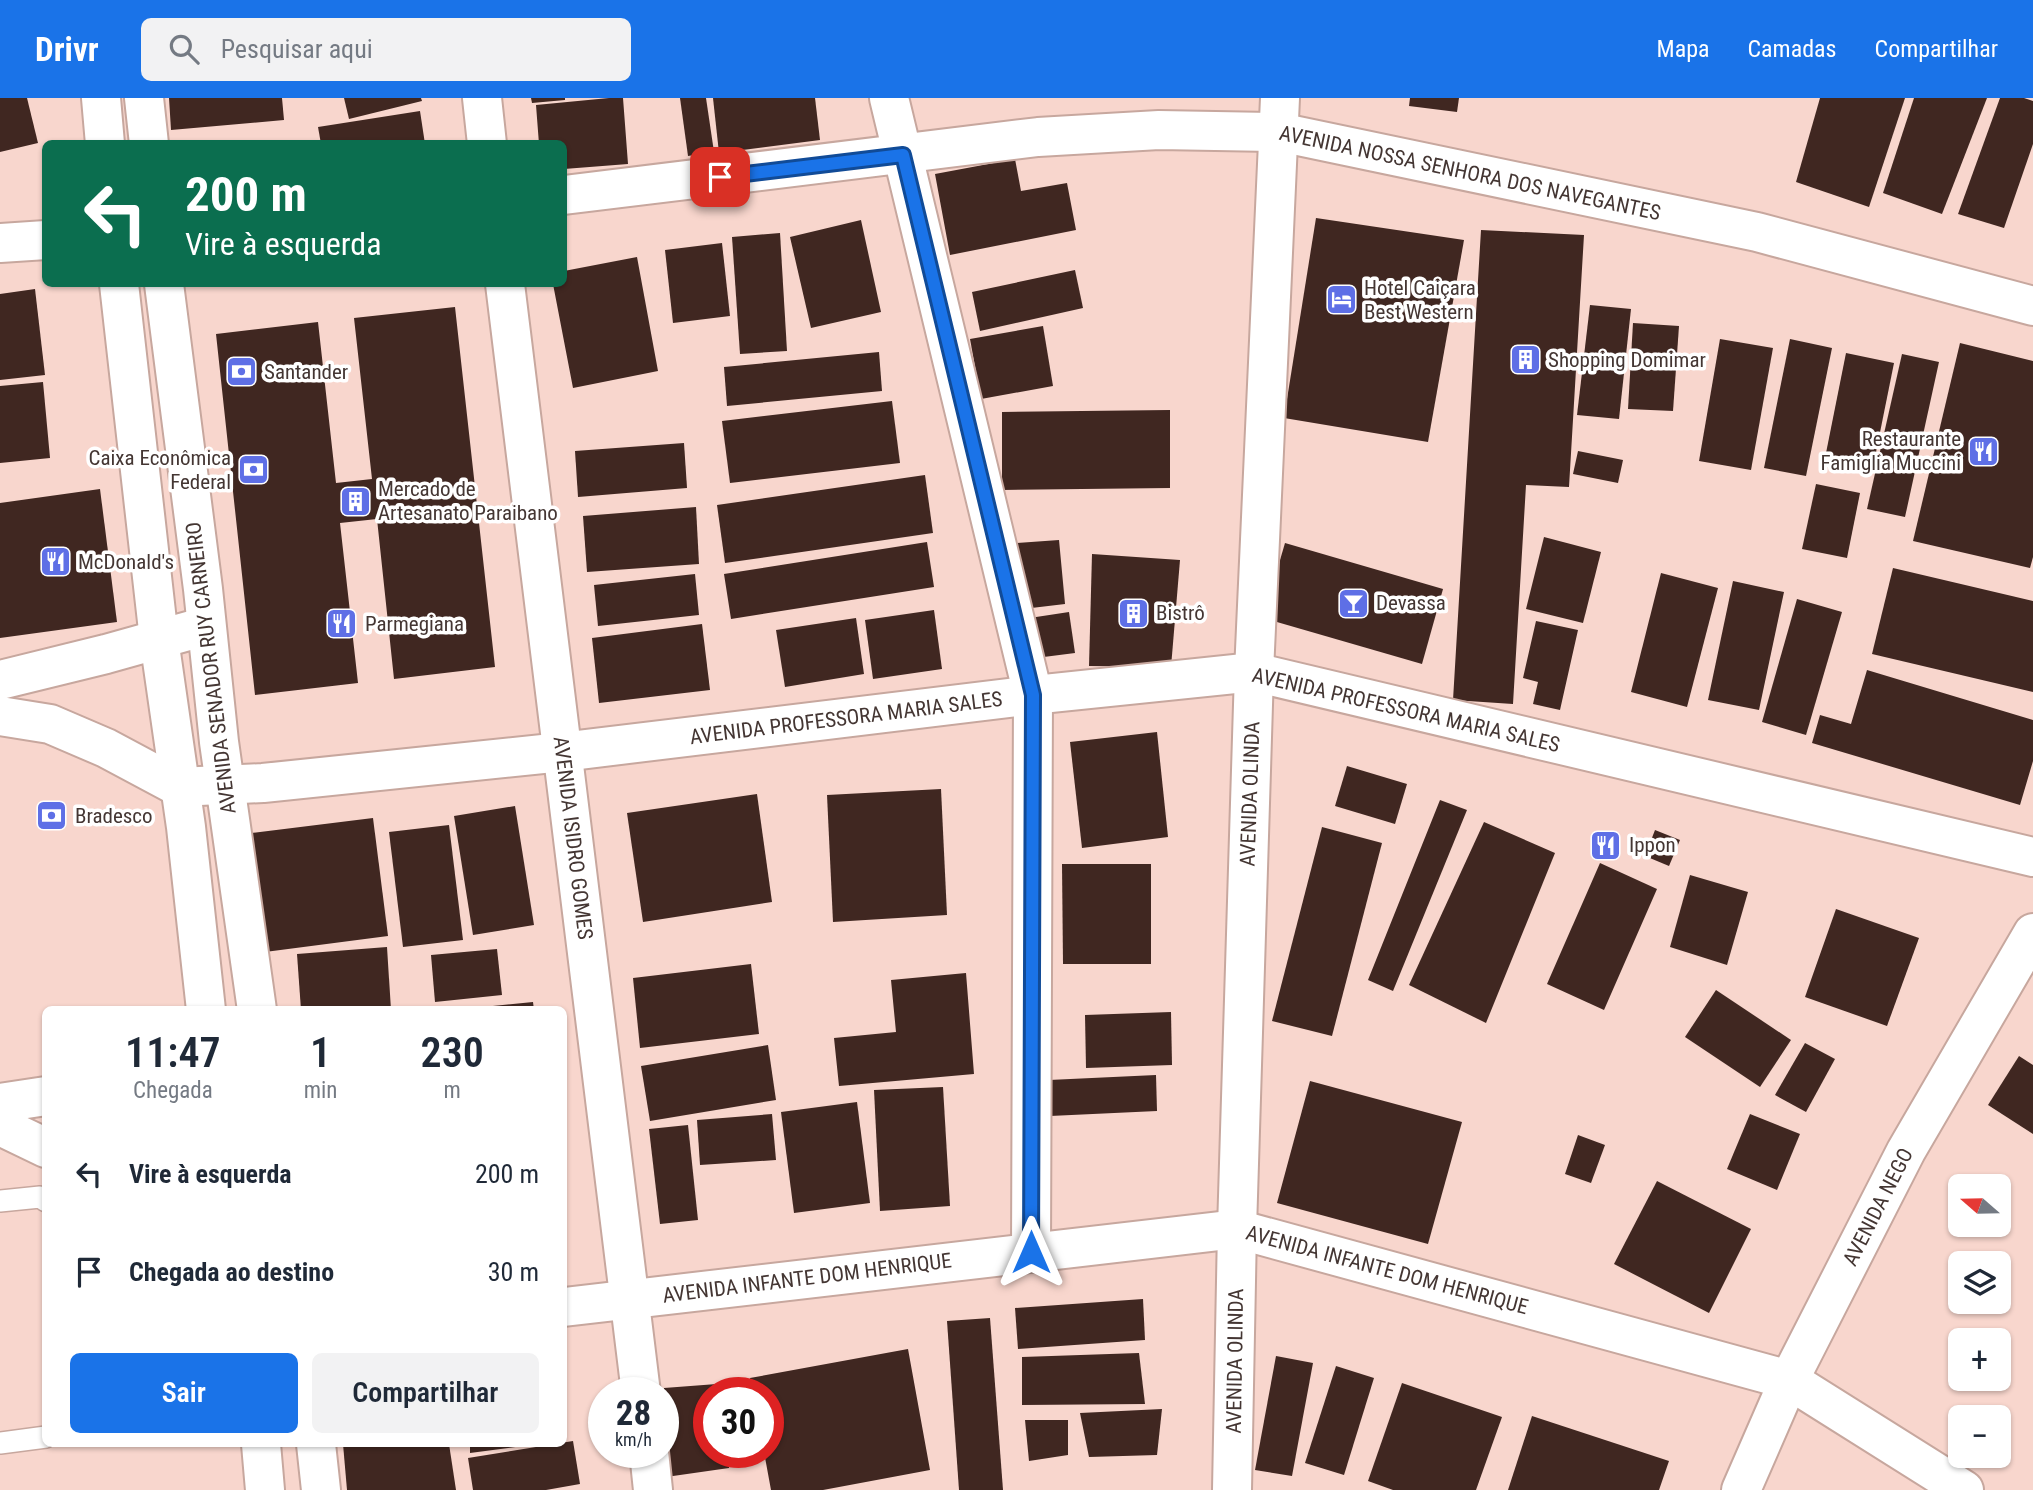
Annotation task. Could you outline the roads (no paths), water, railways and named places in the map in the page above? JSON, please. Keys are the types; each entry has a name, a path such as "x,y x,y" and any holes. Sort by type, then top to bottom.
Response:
{"main road":[{"path":"101,98 105,140"},
{"path":"144,98 149,140"},
{"path":"482,98 487,140"},
{"path":"889,98 1033,695 1031,1252"},
{"name":"AVENIDA NOSSA SENHORA DOS NAVEGANTES","path":"567,195 1038,137 1159,130 1279,115 1757,232 2033,306"},
{"name":"AVENIDA OLINDA","path":"1232,1490 1254,672 1279,115"},
{"path":"0,243 42,240"},
{"path":"118,287 159,639 186,827 205,1006"},
{"name":"AVENIDA SENADOR RUY CARNEIRO","path":"164,287 219,742 256,1006"},
{"name":"AVENIDA ISIDRO GOMES","path":"505,287 639,1377"},
{"path":"0,680 206,626"},
{"name":"AVENIDA PROFESSORA MARIA SALES","path":"179,787 226,786 562,752 1033,695 1254,672 2033,857"},
{"path":"0,716 50,724 106,748 179,787"},
{"name":"AVENIDA NEGO","path":"1741,1490 1790,1380 1906,1151 2033,933"},
{"path":"0,1103 42,1097"},
{"path":"0,1126 42,1146"},
{"name":"AVENIDA INFANTE DOM HENRIQUE","path":"567,1307 1237,1228 1790,1380 1964,1490"},
{"path":"261,1447 265,1490"},
{"path":"316,1447 321,1490"},
{"path":"651,1468 653,1490"}],"lane":[{"path":"0,1201 42,1199"},
{"path":"0,1443 42,1438"}],"place":[{"name":"Hotel Caiçara Best Western","path":"1341,300"},
{"name":"Shopping Domimar","path":"1525,360"},
{"name":"Santander","path":"241,372"},
{"name":"Restaurante Famiglia Muccini","path":"1984,451"},
{"name":"Caixa Econômica Federal","path":"254,470"},
{"name":"Mercado de Artesanato Paraibano","path":"355,501"},
{"name":"McDonald's","path":"55,562"},
{"name":"Devassa","path":"1353,603"},
{"name":"Bistrô","path":"1133,613"},
{"name":"Parmegiana","path":"342,624"},
{"name":"Bradesco","path":"52,816"},
{"name":"Ippon","path":"1606,845"}]}
